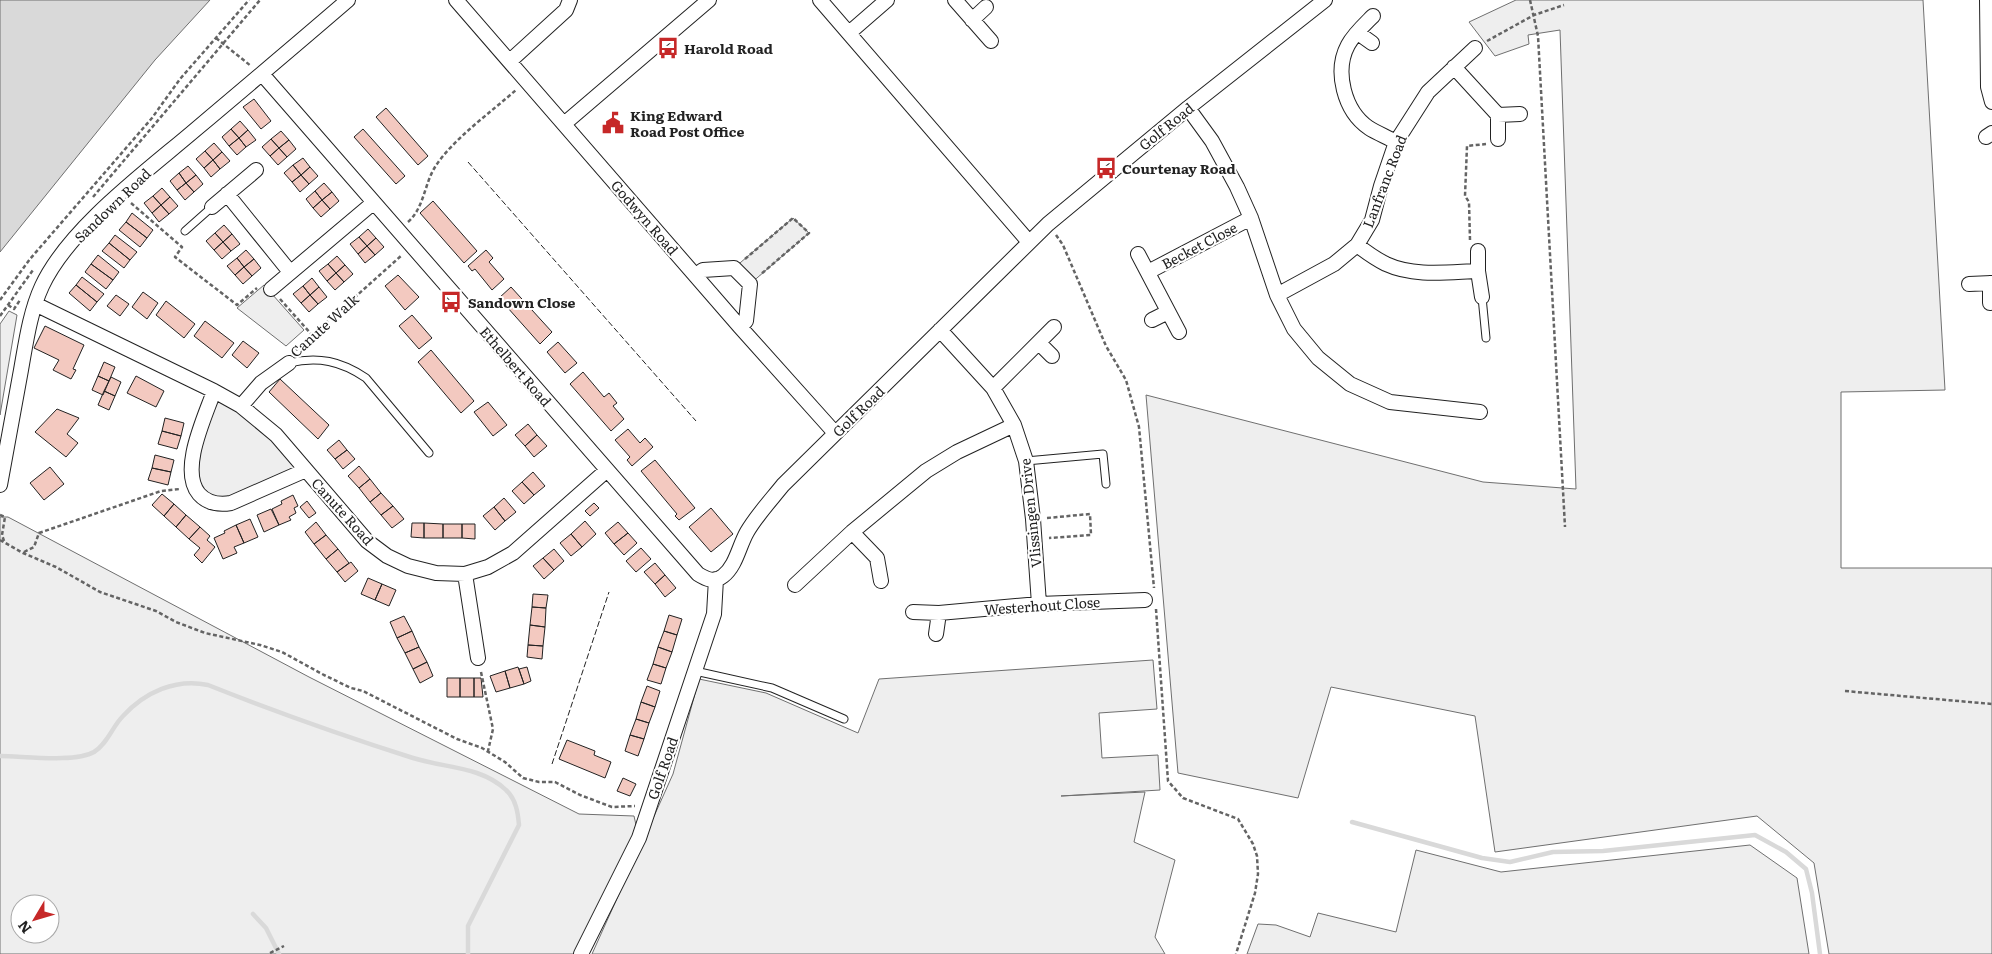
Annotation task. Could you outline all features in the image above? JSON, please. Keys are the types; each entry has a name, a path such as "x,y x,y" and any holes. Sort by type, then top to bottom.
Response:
{"street":[{"name":"Sandown Road","path":"0,485 28,335 36,304 42,285 60,256 121,192 348,0"},
{"name":"Godwyn Road","path":"456,0 740,327 835,433"},
{"path":"510,61 566,10 570,0"},
{"path":"564,124 709,0"},
{"path":"820,0 1029,242"},
{"path":"848,33 887,0"},
{"path":"954,0 991,41"},
{"name":"Golf Road","path":"581,954 639,838 714,614 716,580 724,576 732,565 748,532 783,485 1048,224 1188,108 1325,0"},
{"path":"1988,0 1986,14 1988,87 1992,102"},
{"path":"972,20 986,7"},
{"path":"1372,16 1348,45 1342,63 1342,83 1350,106 1368,127 1396,142"},
{"path":"1358,33 1372,43"},
{"name":"Lanfranc Road","path":"1277,295 1334,264 1357,245 1372,220 1396,142 1428,92 1475,48"},
{"path":"1454,67 1498,115 1498,139"},
{"name":"Ethelbert Road","path":"262,74 698,574 707,580 716,580"},
{"path":"1188,108 1212,141 1237,187 1251,218 1277,295 1294,329 1318,358 1350,384 1390,402 1480,412"},
{"path":"1498,115 1520,114"},
{"path":"212,207 256,170"},
{"path":"227,194 290,272"},
{"path":"271,289 373,203"},
{"name":"Becket Close","path":"1148,272 1251,218"},
{"path":"1357,245 1388,265 1411,271 1478,271"},
{"path":"1478,250 1478,271 1482,297"},
{"name":"Becket Close","path":"1138,254 1179,332"},
{"path":"696,275 703,270 734,268 750,284 746,321 740,327"},
{"path":"1969,284 1991,283 1990,303"},
{"name":"Canute Road","path":"36,304 242,406 276,435 367,541 386,556 408,566 436,573 465,574 488,567 512,553 607,470"},
{"path":"1152,320 1168,312"},
{"path":"993,388 1054,327"},
{"name":"Vlissingen Drive","path":"940,330 993,388 1014,425 1026,461 1033,519 1039,604"},
{"path":"1039,342 1052,356"},
{"name":"Canute Walk","path":"242,406 261,383 288,363"},
{"path":"194,486 191,470 193,455 214,391"},
{"path":"795,585 852,532 926,471 939,462 1014,425"},
{"name":"Canute Road","path":"194,486 202,498 220,505 231,503 306,470"},
{"path":"852,532 877,558 882,581"},
{"path":"465,574 478,658"},
{"name":"Westerhout Close","path":"913,612 939,613 1039,604 1145,600"},
{"path":"936,634 939,613"}],"lane":[{"path":"185,231 212,207"},
{"path":"1482,297 1486,338"},
{"path":"288,363 307,359 327,360 349,367 366,378 429,453"},
{"path":"1026,461 1103,454 1106,484"},
{"path":"695,671 772,688 844,719"}],"path":[{"path":"0,300 30,259 152,118 180,79 249,0"},
{"path":"87,203 260,0"},
{"path":"1530,0 1539,46 1565,527"},
{"path":"1475,48 1534,15 1564,5"},
{"path":"216,38 262,74"},
{"path":"399,231 416,215 434,168 448,150 526,81"},
{"path":"152,118 157,122"},
{"path":"1478,250 1470,244 1469,202 1465,196 1467,146 1491,144 1498,139"},
{"path":"121,192 137,209 182,248 174,257 237,305"},
{"path":"734,268 793,218 808,233 750,284"},
{"name":"Canute Walk","path":"288,363 286,357 412,246"},
{"path":"0,316 34,269"},
{"path":"8,304 14,309 17,304"},
{"path":"23,552 34,547 39,533 161,491 194,486"},
{"path":"1033,519 1090,514 1091,535 1034,540"},
{"path":"0,516 5,517 2,535 5,542"},
{"path":"0,540 56,567 100,592 156,611 176,622 205,633 260,645 282,652 324,675 351,688 363,691 457,739 488,751 505,762 523,778 539,782 555,782 580,795 612,807 649,806"},
{"path":"478,658 493,730 488,751"},
{"path":"1845,691 1992,704"},
{"path":"270,953 284,946"}],"shaded area":[{"path":"0,0 210,0 155,60 0,252"},
{"path":"1516,0 1923,0 1945,390 1841,392 1841,568 1992,568 1992,954 1829,954 1814,863 1757,816 1495,852 1475,716 1331,687 1298,798 1178,773 1146,395 1483,482 1576,489 1560,30 1528,35 1529,44 1495,56 1469,22"},
{"path":"793,218 809,233 750,284 734,268"},
{"path":"264,285 304,330 286,346 237,308"},
{"path":"9,311 17,315 0,415 0,324"},
{"path":"214,391 241,406 306,470 211,503 191,470"},
{"path":"0,517 8,517 309,677 579,814 634,816 636,825 629,847 576,954 0,954"},
{"path":"1153,660 1157,709 1099,713 1102,758 1158,755 1160,790 1061,796 1145,792 1134,842 1175,860 1155,937 1165,954 592,954 673,774 699,679 766,693 858,733 879,679"},
{"path":"1750,845 1797,878 1809,954 1247,954 1258,924 1276,925 1310,937 1318,913 1396,932 1416,850 1501,872"}],"building":[{"path":"254,99 271,121 261,129 243,107"},
{"path":"386,108 428,156 418,165 376,117"},
{"path":"240,121 248,130 239,138 231,129"},
{"path":"231,129 239,138 229,146 222,137"},
{"path":"363,129 405,176 396,184 354,137"},
{"path":"248,130 256,140 246,147 239,138"},
{"path":"281,131 289,140 279,148 271,139"},
{"path":"239,138 246,147 237,155 229,146"},
{"path":"271,139 279,148 270,156 262,147"},
{"path":"289,140 296,149 287,157 279,148"},
{"path":"214,143 222,152 213,160 205,151"},
{"path":"279,148 287,157 278,165 270,156"},
{"path":"205,151 213,160 204,168 196,159"},
{"path":"222,152 230,161 220,169 213,160"},
{"path":"303,158 310,167 301,175 293,165"},
{"path":"213,160 220,169 211,177 204,168"},
{"path":"293,165 301,175 292,182 284,173"},
{"path":"188,166 196,175 186,183 179,173"},
{"path":"310,167 318,176 309,184 301,175"},
{"path":"179,173 186,183 177,190 170,181"},
{"path":"196,175 203,184 194,192 186,183"},
{"path":"301,175 309,184 300,192 292,182"},
{"path":"186,183 194,192 185,200 177,190"},
{"path":"324,183 332,192 322,200 315,191"},
{"path":"162,188 170,197 161,205 153,196"},
{"path":"315,191 322,200 313,208 306,199"},
{"path":"332,192 339,201 330,209 322,200"},
{"path":"153,196 161,205 152,213 144,203"},
{"path":"170,197 178,206 169,214 161,205"},
{"path":"322,200 330,209 321,217 313,208"},
{"path":"433,201 477,251 464,263 420,213"},
{"path":"161,205 169,214 159,222 152,213"},
{"path":"132,213 153,230 147,238 126,222"},
{"path":"126,222 147,238 140,247 119,230"},
{"path":"224,225 232,234 223,242 215,233"},
{"path":"368,229 376,238 367,246 359,237"},
{"path":"215,233 223,242 214,250 206,241"},
{"path":"232,234 240,244 231,251 223,242"},
{"path":"115,235 137,252 130,260 109,243"},
{"path":"359,237 367,246 358,254 350,244"},
{"path":"376,238 384,247 375,255 367,246"},
{"path":"223,242 231,251 222,259 214,250"},
{"path":"109,243 130,260 124,268 102,251"},
{"path":"367,246 375,255 365,263 358,254"},
{"path":"246,250 254,259 244,267 237,258"},
{"path":"486,250 493,258 489,262 504,279 492,290 475,269 472,271 468,266"},
{"path":"98,255 119,272 113,280 91,264"},
{"path":"337,256 345,265 336,273 328,264"},
{"path":"237,258 244,267 235,275 227,266"},
{"path":"254,259 261,268 252,276 244,267"},
{"path":"91,264 113,280 106,289 85,272"},
{"path":"328,264 336,273 327,281 319,271"},
{"path":"345,265 353,274 344,282 336,273"},
{"path":"244,267 252,276 243,284 235,275"},
{"path":"336,273 344,282 335,290 327,281"},
{"path":"398,275 419,297 405,310 385,286"},
{"path":"82,277 104,294 97,302 76,285"},
{"path":"312,278 319,287 310,295 303,286"},
{"path":"76,285 97,302 90,311 69,293"},
{"path":"303,286 310,295 301,303 293,294"},
{"path":"319,287 327,297 318,304 310,295"},
{"path":"511,287 552,332 540,344 499,298"},
{"path":"143,292 158,303 147,319 132,307"},
{"path":"116,295 129,304 120,316 107,306"},
{"path":"310,295 318,304 309,312 301,303"},
{"path":"166,301 195,324 184,338 156,315"},
{"path":"412,315 432,338 419,349 399,326"},
{"path":"205,321 234,343 222,358 194,336"},
{"path":"45,326 84,345 73,369 76,370 71,379 53,370 59,360 34,348"},
{"path":"243,341 259,353 247,368 232,355"},
{"path":"558,342 577,363 565,373 547,352"},
{"path":"431,350 474,401 461,413 418,362"},
{"path":"104,362 115,367 109,381 98,376"},
{"path":"583,372 604,397 609,393 617,403 613,406 624,419 611,431 570,384"},
{"path":"98,376 109,381 103,395 92,390"},
{"path":"136,376 164,391 156,407 127,393"},
{"path":"111,377 121,382 115,396 104,391"},
{"path":"280,379 329,425 318,439 269,392"},
{"path":"104,391 115,396 109,410 98,405"},
{"path":"488,402 507,425 493,436 474,412"},
{"path":"57,409 79,418 67,434 78,443 66,457 35,432"},
{"path":"165,418 184,423 181,436 162,431"},
{"path":"528,424 537,435 525,446 515,435"},
{"path":"628,429 640,443 645,438 653,447 632,466 627,460 630,457 615,440"},
{"path":"162,431 181,436 177,449 158,444"},
{"path":"537,435 547,446 534,457 525,446"},
{"path":"339,440 347,450 335,459 327,450"},
{"path":"347,450 355,459 343,469 335,459"},
{"path":"155,455 174,460 171,472 152,468"},
{"path":"655,460 695,508 679,520 675,516 677,514 641,471"},
{"path":"359,466 370,479 359,488 348,476"},
{"path":"50,467 64,484 44,500 30,483"},
{"path":"152,468 171,472 168,485 148,480"},
{"path":"533,472 545,486 534,495 522,482"},
{"path":"370,479 381,493 370,502 359,488"},
{"path":"522,482 534,495 524,504 512,491"},
{"path":"381,493 393,506 381,515 370,502"},
{"path":"162,494 174,504 164,516 152,505"},
{"path":"293,495 298,506 294,508 296,513 289,517 291,520 279,525 272,509 282,504 281,501"},
{"path":"504,498 516,512 505,521 494,507"},
{"path":"307,501 316,513 309,518 300,507"},
{"path":"594,503 599,508 590,516 585,511"},
{"path":"174,504 186,515 176,527 164,516"},
{"path":"393,506 404,519 392,528 381,515"},
{"path":"494,507 505,521 495,530 483,516"},
{"path":"711,508 733,534 711,552 689,527"},
{"path":"271,509 279,525 264,532 257,515"},
{"path":"186,515 200,527 189,539 176,527"},
{"path":"250,519 258,537 244,543 236,525"},
{"path":"585,521 596,534 582,547 571,534"},
{"path":"316,522 326,535 314,544 305,532"},
{"path":"618,522 628,533 614,544 605,533"},
{"path":"412,523 424,523 424,538 411,537"},
{"path":"424,523 443,524 443,538 424,538"},
{"path":"443,524 462,524 462,538 443,538"},
{"path":"462,524 475,524 475,539 462,538"},
{"path":"236,525 244,543 234,547 237,553 223,559 214,538"},
{"path":"200,527 210,536 207,540 215,547 202,563 194,555 200,548 189,539"},
{"path":"628,533 637,543 624,555 614,544"},
{"path":"571,534 582,547 571,556 560,543"},
{"path":"326,535 338,549 326,559 314,544"},
{"path":"641,548 651,559 636,572 626,561"},
{"path":"338,549 349,563 337,572 326,559"},
{"path":"554,549 564,561 554,570 543,558"},
{"path":"543,558 554,570 544,579 533,566"},
{"path":"351,562 358,571 345,582 337,572"},
{"path":"655,563 665,575 655,584 644,572"},
{"path":"665,575 676,588 665,597 655,584"},
{"path":"368,578 382,584 375,600 361,594"},
{"path":"382,584 396,590 389,606 375,600"},
{"path":"533,594 548,595 546,608 532,607"},
{"path":"532,607 546,608 545,627 530,625"},
{"path":"669,615 682,619 677,635 664,631"},
{"path":"404,616 412,631 397,638 390,622"},
{"path":"530,625 545,627 543,646 528,645"},
{"path":"412,631 419,647 405,653 397,638"},
{"path":"664,631 677,635 672,652 658,647"},
{"path":"528,645 543,646 542,659 527,657"},
{"path":"419,647 427,662 413,669 405,653"},
{"path":"658,647 672,652 666,668 653,664"},
{"path":"427,662 433,676 420,683 413,669"},
{"path":"653,664 666,668 661,684 647,680"},
{"path":"518,667 524,684 510,688 505,671"},
{"path":"527,667 531,681 524,684 519,669"},
{"path":"505,671 510,688 496,692 490,676"},
{"path":"447,678 460,678 460,697 447,697"},
{"path":"460,678 474,678 474,697 460,697"},
{"path":"474,678 481,678 483,697 474,697"},
{"path":"647,686 660,691 655,707 641,702"},
{"path":"641,702 655,707 649,723 636,719"},
{"path":"636,719 649,723 644,739 630,735"},
{"path":"630,735 644,739 638,756 625,751"},
{"path":"567,740 595,751 594,755 611,762 605,778 559,759"},
{"path":"623,778 636,784 630,796 617,791"}],"waterway":[{"path":"0,756 62,758 94,752 106,740 119,720 141,700 173,685 196,683 208,685 259,705 413,758 485,776 506,790 512,798 516,806 519,825 468,926 468,954"},
{"path":"1352,822 1482,858 1510,862 1553,852 1603,851 1755,835 1786,852 1806,869 1812,893 1820,954"},
{"path":"253,914 266,928 279,954"}],"fence":[{"path":"468,162 696,421"},
{"path":"552,764 609,592"}],"place":[{"name":"Harold Road","path":"668,48"},
{"name":"King Edward Road Post Office","path":"613,123"},
{"name":"Courtenay Road","path":"1106,168"},
{"name":"Sandown Close","path":"451,302"}]}
